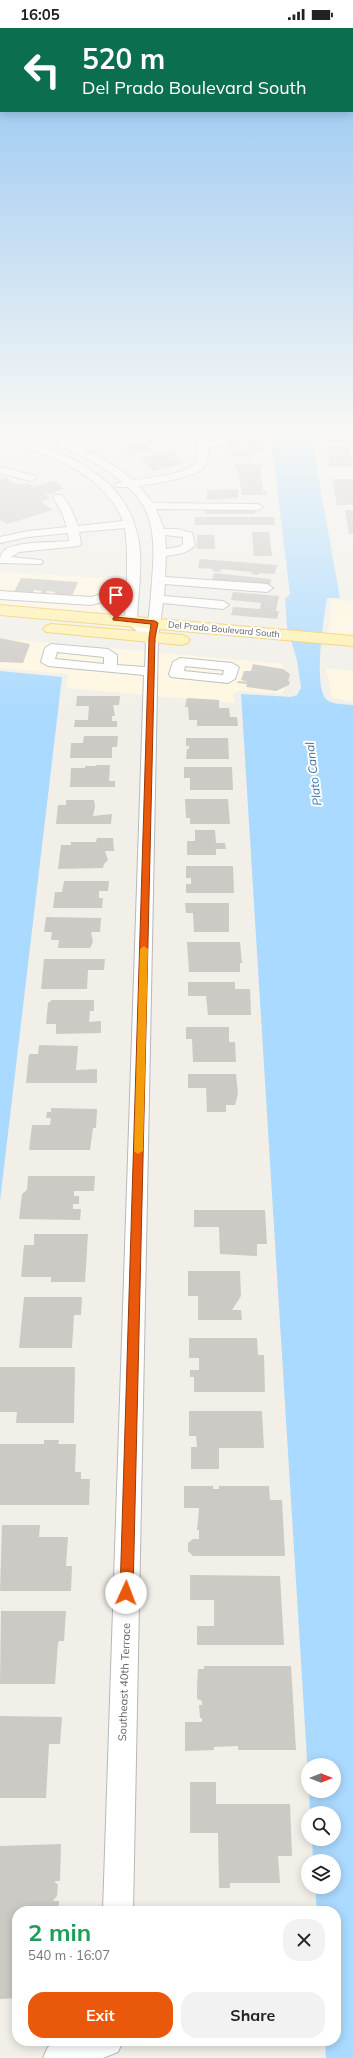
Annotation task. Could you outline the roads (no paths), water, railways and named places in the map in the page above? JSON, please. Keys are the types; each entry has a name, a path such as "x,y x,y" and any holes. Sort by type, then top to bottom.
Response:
{"main road":[{"name":"Del Prado Boulevard South","path":"0,610 131,620 153,631"},
{"name":"Del Prado Boulevard South","path":"0,624 153,631 325,645 353,641"},
{"name":"Del Prado Boulevard South","path":"325,645 353,655"}],"street":[{"path":"1,560 9,552 18,549 75,544 71,525"},
{"path":"0,540 28,534 121,525"},
{"path":"129,525 132,544 131,620"},
{"name":"Southeast 40th Terrace","path":"118,1906 151,668 159,553 156,525"},
{"path":"158,532 177,532 188,535 189,545 182,550 159,553"},
{"path":"1,560 36,562"},
{"path":"158,580 267,588"},
{"path":"0,595 91,601 108,596 132,595"},
{"path":"157,599 223,605"},
{"path":"110,669 178,668"},
{"path":"59,2058 93,2046"}],"water":[{"name":"Plato Canal","path":"282,525 327,525 340,598 327,598 320,650 320,680 322,692 326,699 335,703 353,705 353,2058 326,2058 325,2046 341,2046 341,1906 317,1906 316,1894 341,1894 341,1854 313,1854 312,1846 341,1846 341,1806 310,1806 309,1798 341,1798 341,1758 307,1758 241,694 291,697 297,695 301,688 297,660 287,627 285,599 290,594"},
{"path":"0,671 62,677 0,1201"}]}
